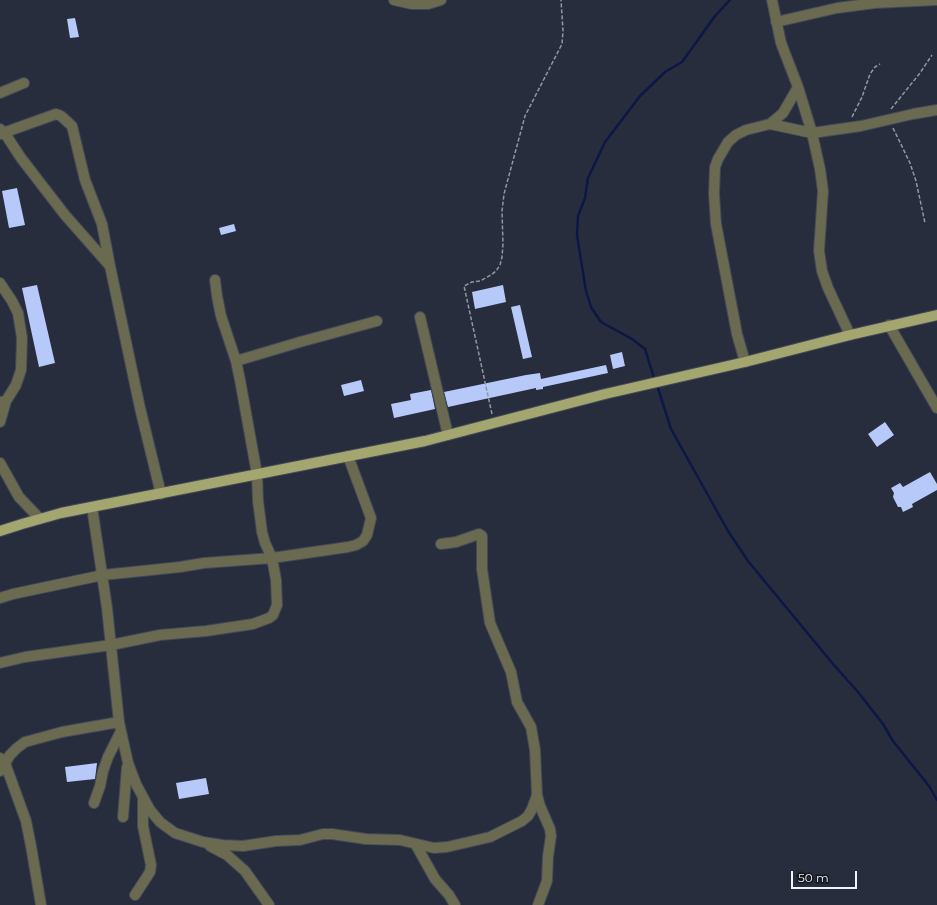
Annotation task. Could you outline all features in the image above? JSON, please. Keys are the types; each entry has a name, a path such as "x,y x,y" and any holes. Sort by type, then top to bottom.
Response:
{"main road":[{"path":"0,531 40,519 92,507 448,435 605,394 745,362 937,314"}],"street":[{"path":"394,0 412,4 428,4 441,0"},
{"path":"772,0 781,43 798,87 812,133 820,169 823,191 819,251 822,271 828,288 850,335"},
{"path":"776,22 837,8 875,3 937,0"},
{"path":"0,93 24,82"},
{"path":"770,124 783,113 798,87"},
{"path":"745,362 737,334 716,224 714,194 715,167 728,142 736,135 746,130 770,124 812,133 861,126 937,110"},
{"path":"110,266 65,215 1,132 56,114 61,116 72,126 85,180 98,209 102,224 140,408 161,494"},
{"path":"0,663 45,654 111,645 160,635 206,632 253,624 273,615 277,605 276,580 272,558 262,532 258,501 258,474 236,361 221,316 215,280"},
{"path":"0,283 18,313 22,338 21,370 16,385 3,402 0,422"},
{"path":"420,317 448,435"},
{"path":"236,361 377,321"},
{"path":"889,325 937,408"},
{"path":"0,598 103,575 204,563 272,558 348,547 359,543 367,535 370,526 370,514 348,456"},
{"path":"0,462 19,497 40,519"},
{"path":"92,507 103,575 120,727 128,763 131,773 150,810 160,822 175,833 203,842 222,845 243,846 276,841 300,840 323,834 332,834 366,839 400,840 416,845 434,848 447,847 490,837 522,821 528,816 537,794"},
{"path":"441,544 456,542 479,534 482,536 482,569 490,623 511,672 517,702 531,728 535,750 537,794 540,806 550,829 551,836 548,856 547,881 538,905"},
{"path":"41,905 26,821 2,764 25,742 62,732 120,727"},
{"path":"94,803 103,771 120,727"},
{"path":"123,817 128,763"},
{"path":"135,895 150,872 151,865 144,826 143,798"},
{"path":"203,842 227,855 245,871 269,905"},
{"path":"416,845 435,879 449,895 455,905"}],"path":[{"path":"494,423 464,286 472,282 480,281 491,275 500,265 503,244 502,211 504,194 525,116 562,44 563,31 561,0"},
{"path":"925,223 916,181 910,163 885,120 932,55"},
{"path":"846,127 862,97 870,74 875,67 880,64"}],"building":[{"path":"75,18 79,37 70,38 67,19"},
{"path":"17,188 25,225 9,228 2,191"},
{"path":"234,224 236,231 221,235 219,228"},
{"path":"37,285 55,363 39,367 22,288"},
{"path":"503,285 506,302 475,309 472,292"},
{"path":"520,305 532,357 523,359 511,307"},
{"path":"622,352 625,366 613,369 610,355"},
{"path":"606,365 608,373 543,387 543,389 536,390 536,388 448,407 444,392 526,375 540,373 541,379"},
{"path":"361,380 364,391 344,396 341,385"},
{"path":"431,390 435,409 394,418 391,404 411,400 410,394"},
{"path":"885,422 894,435 877,447 868,434"},
{"path":"930,472 937,484 937,490 912,504 913,507 903,512 901,507 898,507 893,497 894,493 891,488 900,483 903,487"},
{"path":"97,763 95,779 67,782 65,767"},
{"path":"206,778 209,794 179,799 176,783"}],"waterway":[{"path":"655,381 645,349 632,339 601,322 591,307 586,291 577,235 578,216 585,198 588,178 605,142 640,96 665,72 682,62 715,16 730,0"},
{"path":"657,385 671,429 728,531 748,561 858,692 883,724 893,741 929,786 937,800"}]}
